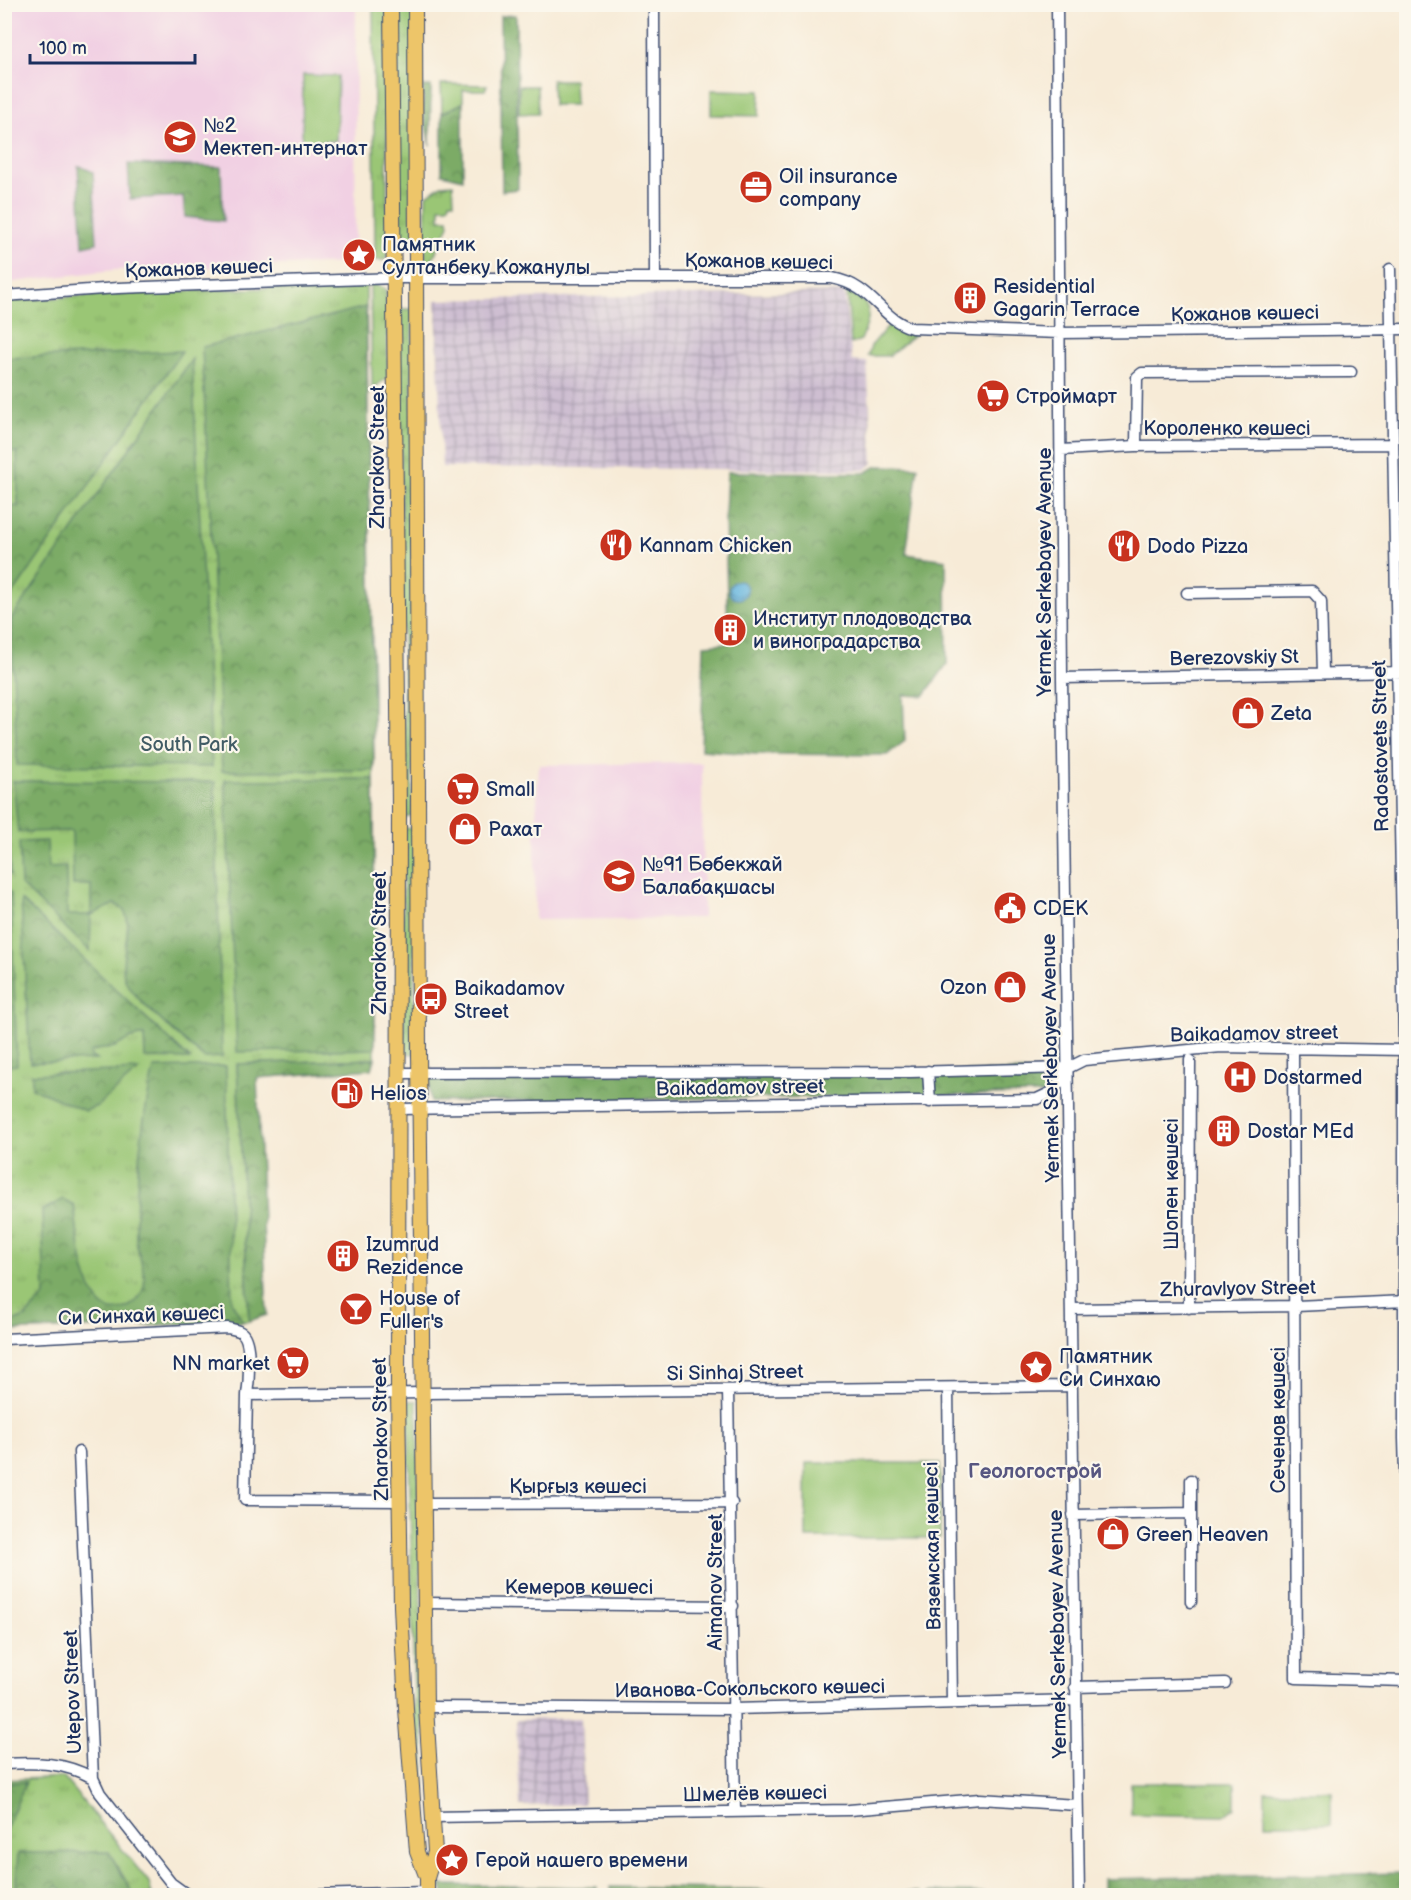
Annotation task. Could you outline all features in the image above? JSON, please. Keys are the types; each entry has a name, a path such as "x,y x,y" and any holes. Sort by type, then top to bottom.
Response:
{"main road":[{"name":"Zharokov Street","path":"392,4 399,824 400,1501 406,1709 417,1852 427,1889"},
{"name":"Zharokov Street","path":"415,4 418,279 419,1109 426,1707 435,1852 427,1889"},
{"path":"399,824 418,825"}],"street":[{"path":"654,4 655,279"},
{"name":"Yermek Serkebayev Avenue","path":"1057,4 1062,678 1079,1896"},
{"name":"Radostovets Street","path":"1390,268 1393,444 1402,672 1407,1510"},
{"name":"Қожанов көшесі","path":"4,296 118,288 395,278 832,278 848,281 862,288 894,320 912,328 1060,333 1407,329"},
{"path":"1136,446 1137,377 1142,373 1351,372"},
{"name":"Короленко көшесі","path":"1060,450 1136,446 1393,444"},
{"path":"1187,593 1312,591 1321,602 1323,673"},
{"name":"Berezovskiy St","path":"1062,678 1402,672"},
{"name":"Baikadamov street","path":"399,1073 928,1071 1068,1068 1084,1060 1190,1049 1405,1050"},
{"name":"Сеченов көшесі","path":"1293,1050 1296,1678 1407,1681"},
{"name":"Шопен көшесі","path":"1189,1308 1190,1060"},
{"name":"Baikadamov street","path":"399,1109 1037,1099 1054,1091 1068,1068"},
{"path":"928,1071 930,1102"},
{"name":"Zhuravlyov Street","path":"1071,1309 1296,1306 1406,1301"},
{"name":"Си Синхай көшесі","path":"4,1339 228,1328 241,1331 246,1339 250,1381 247,1395"},
{"name":"Si Sinhaj Street","path":"399,1393 1072,1386"},
{"name":"Вяземская көшесі","path":"948,1388 952,1703"},
{"name":"Aimanov Street","path":"728,1390 732,1503 735,1810"},
{"path":"399,1393 247,1395 245,1500 400,1501"},
{"name":"Utepov Street","path":"79,1452 93,1778 100,1793 171,1883 189,1896"},
{"path":"1191,1480 1191,1602"},
{"name":"Қырғыз көшесі","path":"424,1504 732,1503"},
{"path":"1073,1515 1191,1513"},
{"name":"Кемеров көшесі","path":"425,1603 733,1606"},
{"path":"1075,1687 1225,1683"},
{"name":"Иванова-Сокольского көшесі","path":"426,1707 734,1709 1075,1700"},
{"path":"4,1764 41,1761 74,1767 93,1778"},
{"name":"Шмелёв көшесі","path":"433,1816 849,1810 980,1799 1077,1805"},
{"path":"274,1896 427,1889"}],"shaded area":[{"name":"№2 Мектеп-интернат","path":"18,4 356,5 355,263 114,270 5,283 4,10"},
{"path":"844,292 852,361 867,362 873,463 865,470 442,467 436,300"},
{"name":"№91 Бөбекжай Балабақшасы","path":"702,763 703,918 535,920 535,834 539,765"},
{"path":"581,1718 584,1804 520,1806 516,1720"}],"green space":[{"path":"373,5 387,5 387,255 385,260 375,260"},
{"path":"391,5 415,5 418,246 395,246"},
{"path":"516,15 518,189 502,191 500,16"},
{"path":"303,75 338,76 336,141 302,141"},
{"path":"552,80 574,80 575,105 553,105"},
{"path":"441,84 487,85 485,90 463,90 463,103 442,113"},
{"path":"423,86 431,86 430,145 423,112"},
{"path":"519,86 537,86 538,113 519,114"},
{"path":"711,90 760,91 759,116 711,115"},
{"path":"463,103 463,179 442,174 442,113"},
{"path":"128,164 221,167 223,221 185,217 183,196 130,199"},
{"path":"78,167 93,172 97,243 83,246"},
{"path":"453,184 454,202 450,202 448,207 440,207 440,219 448,219 449,225 428,268 425,263 426,196 441,185"},
{"path":"370,283 386,291 388,377 372,389"},
{"name":"South Park","path":"366,285 374,763 375,1059 237,1064 249,1321 5,1331 4,301 149,292"},
{"path":"847,291 862,300 868,311 867,324 861,340 851,344"},
{"path":"366,307 374,770 222,771 202,347"},
{"path":"399,309 412,309 412,807 411,816 405,818"},
{"path":"889,325 915,334 889,356 868,356 871,346"},
{"path":"182,351 9,600 5,507 18,506 17,452 5,452 5,358"},
{"path":"192,359 212,767 17,765 11,619"},
{"path":"877,466 918,467 906,554 946,560 947,664 924,696 903,695 905,741 887,755 756,754 701,750 704,645 728,643 725,515 727,472 865,473"},
{"path":"5,778 7,778 10,875 5,869"},
{"path":"374,779 375,1049 237,1052 225,780"},
{"path":"13,781 215,782 222,1057 204,1058 146,1007 128,985 123,966 127,916 123,909 115,904 91,915 91,885 73,885 72,831 18,832"},
{"path":"403,828 415,829 414,1054 404,1053"},
{"path":"47,841 48,868 66,867 67,915 91,915 90,951 21,885 19,842"},
{"path":"5,887 11,894 17,1065 5,1066"},
{"path":"21,900 190,1059 145,1058 144,1036 128,1039 116,1047 91,1052 91,1057 97,1060 30,1063"},
{"path":"375,1059 372,1069 257,1078 267,1315 249,1321 237,1064"},
{"path":"226,1066 232,1302 243,1322 5,1331 5,1325 25,1317 45,1296 42,1211 63,1199 74,1205 85,1271 91,1289 99,1302 110,1310 123,1309 139,1298 145,1281 136,1237 138,1173 145,1111 154,1068"},
{"path":"139,1070 97,1106 85,1111 32,1088 32,1074"},
{"path":"1063,1071 1045,1094 431,1102 427,1075"},
{"path":"408,1401 417,1401 425,1819 419,1819 415,1750"},
{"path":"806,1463 940,1463 940,1538 806,1538"},
{"path":"63,1777 149,1882 152,1895 5,1896 5,1780"},
{"path":"26,1782 5,1831 5,1783"},
{"path":"1131,1783 1235,1783 1235,1808 1224,1816 1131,1814"},
{"path":"1265,1791 1332,1791 1332,1824 1265,1824"},
{"path":"109,1852 134,1895 62,1895 63,1890 57,1886 52,1891 53,1895 15,1895 18,1853"},
{"path":"1406,1873 1406,1895 1103,1895 1103,1879"},
{"path":"441,1885 597,1887 596,1895 445,1896"},
{"path":"610,1887 920,1892 920,1896 610,1896"},
{"path":"929,1892 1040,1893 1041,1895 929,1896"}],"water":[{"path":"738,581 744,584 747,590 744,596 738,599 732,596 729,590 732,584"}],"place":[{"name":"№2 Мектеп-интернат","path":"180,137"},
{"name":"Oil insurance company","path":"756,187"},
{"name":"Памятник Султанбеку Кожанулы","path":"359,255"},
{"name":"Residential Gagarin Terrace","path":"970,298"},
{"name":"Строймарт","path":"993,396"},
{"name":"Kannam Chicken","path":"616,545"},
{"name":"Dodo Pizza","path":"1124,546"},
{"name":"Институт плодоводства и виноградарства","path":"730,630"},
{"name":"Zeta","path":"1248,713"},
{"name":"Small","path":"463,789"},
{"name":"Рахат","path":"465,829"},
{"name":"№91 Бөбекжай Балабақшасы","path":"619,876"},
{"name":"CDEK","path":"1010,908"},
{"name":"Ozon","path":"1010,987"},
{"name":"Baikadamov Street","path":"431,999"},
{"name":"Dostarmed","path":"1240,1077"},
{"name":"Helios","path":"347,1093"},
{"name":"Dostar MEd","path":"1224,1131"},
{"name":"Izumrud Rezidence","path":"343,1256"},
{"name":"House of Fuller's","path":"356,1309"},
{"name":"NN market","path":"293,1363"},
{"name":"Памятник Си Синхаю","path":"1036,1367"},
{"name":"Green Heaven","path":"1113,1534"},
{"name":"Герой нашего времени","path":"452,1860"}],"district":[{"name":"Геологострой","path":"1035,1471"}]}
